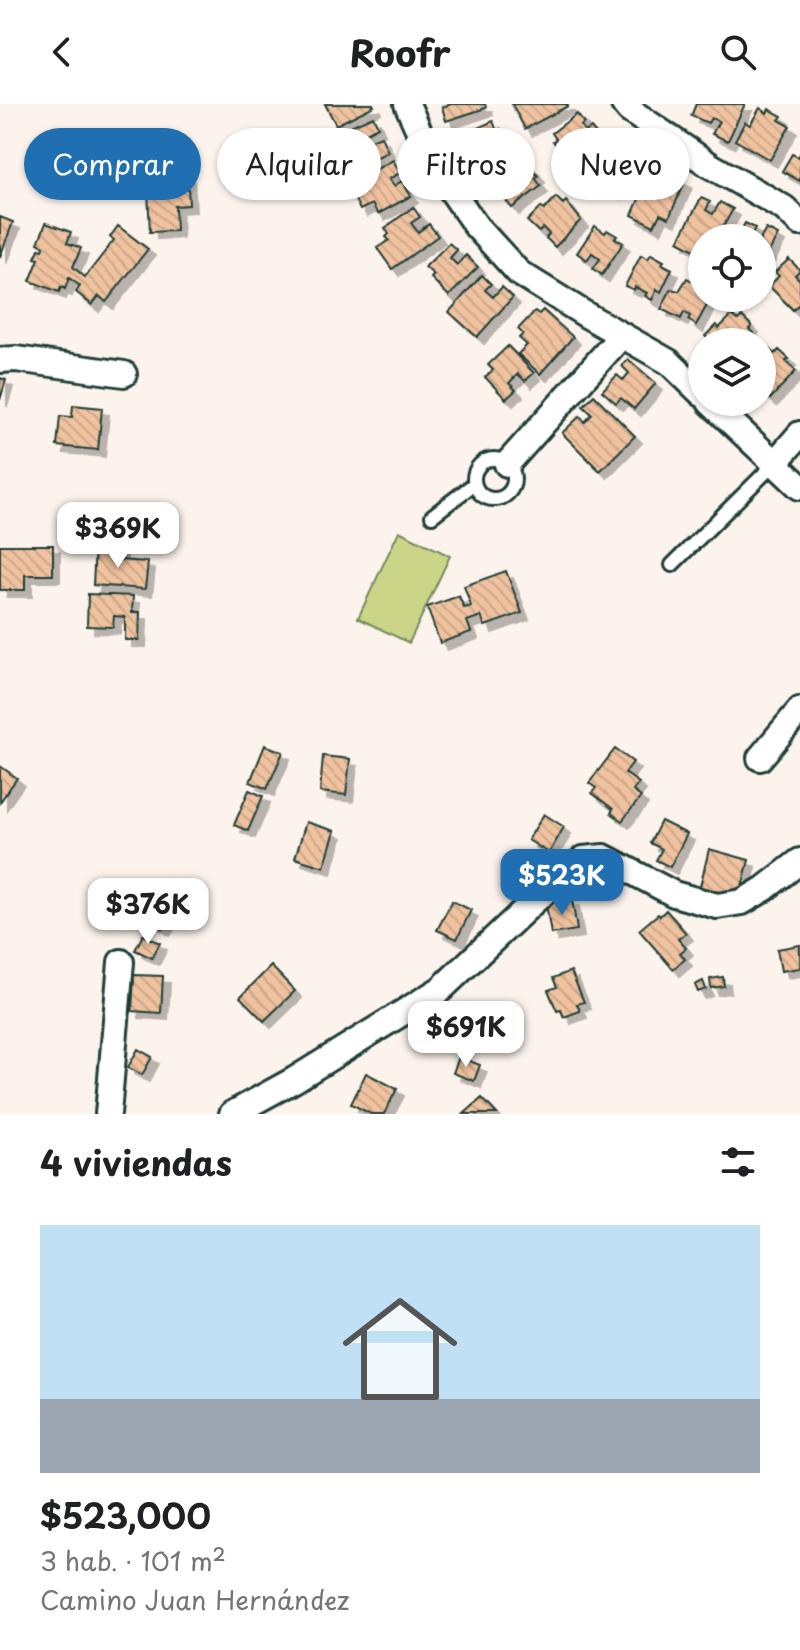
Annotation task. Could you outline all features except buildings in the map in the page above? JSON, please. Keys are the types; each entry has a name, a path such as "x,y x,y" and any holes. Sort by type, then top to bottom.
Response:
{"street":[{"path":"407,104 434,165 476,226 519,273 669,362 688,380"},
{"path":"624,104 711,166 784,208 800,223"},
{"path":"507,464 622,335"},
{"path":"0,360 16,359 124,374"},
{"path":"724,416 800,487"},
{"path":"774,464 800,434"},
{"path":"760,758 800,710"},
{"path":"232,1114 294,1080 441,989 583,859 604,857 674,894 717,906 742,902 800,861"},
{"path":"108,1114 121,962"}],"lane":[{"path":"488,459 507,464 514,474 512,489 499,499 483,497 474,484 476,469 488,459"},
{"path":"672,565 774,464"},
{"path":"432,516 474,484"}],"green space":[{"path":"399,531 450,556 409,643 358,618"}]}
